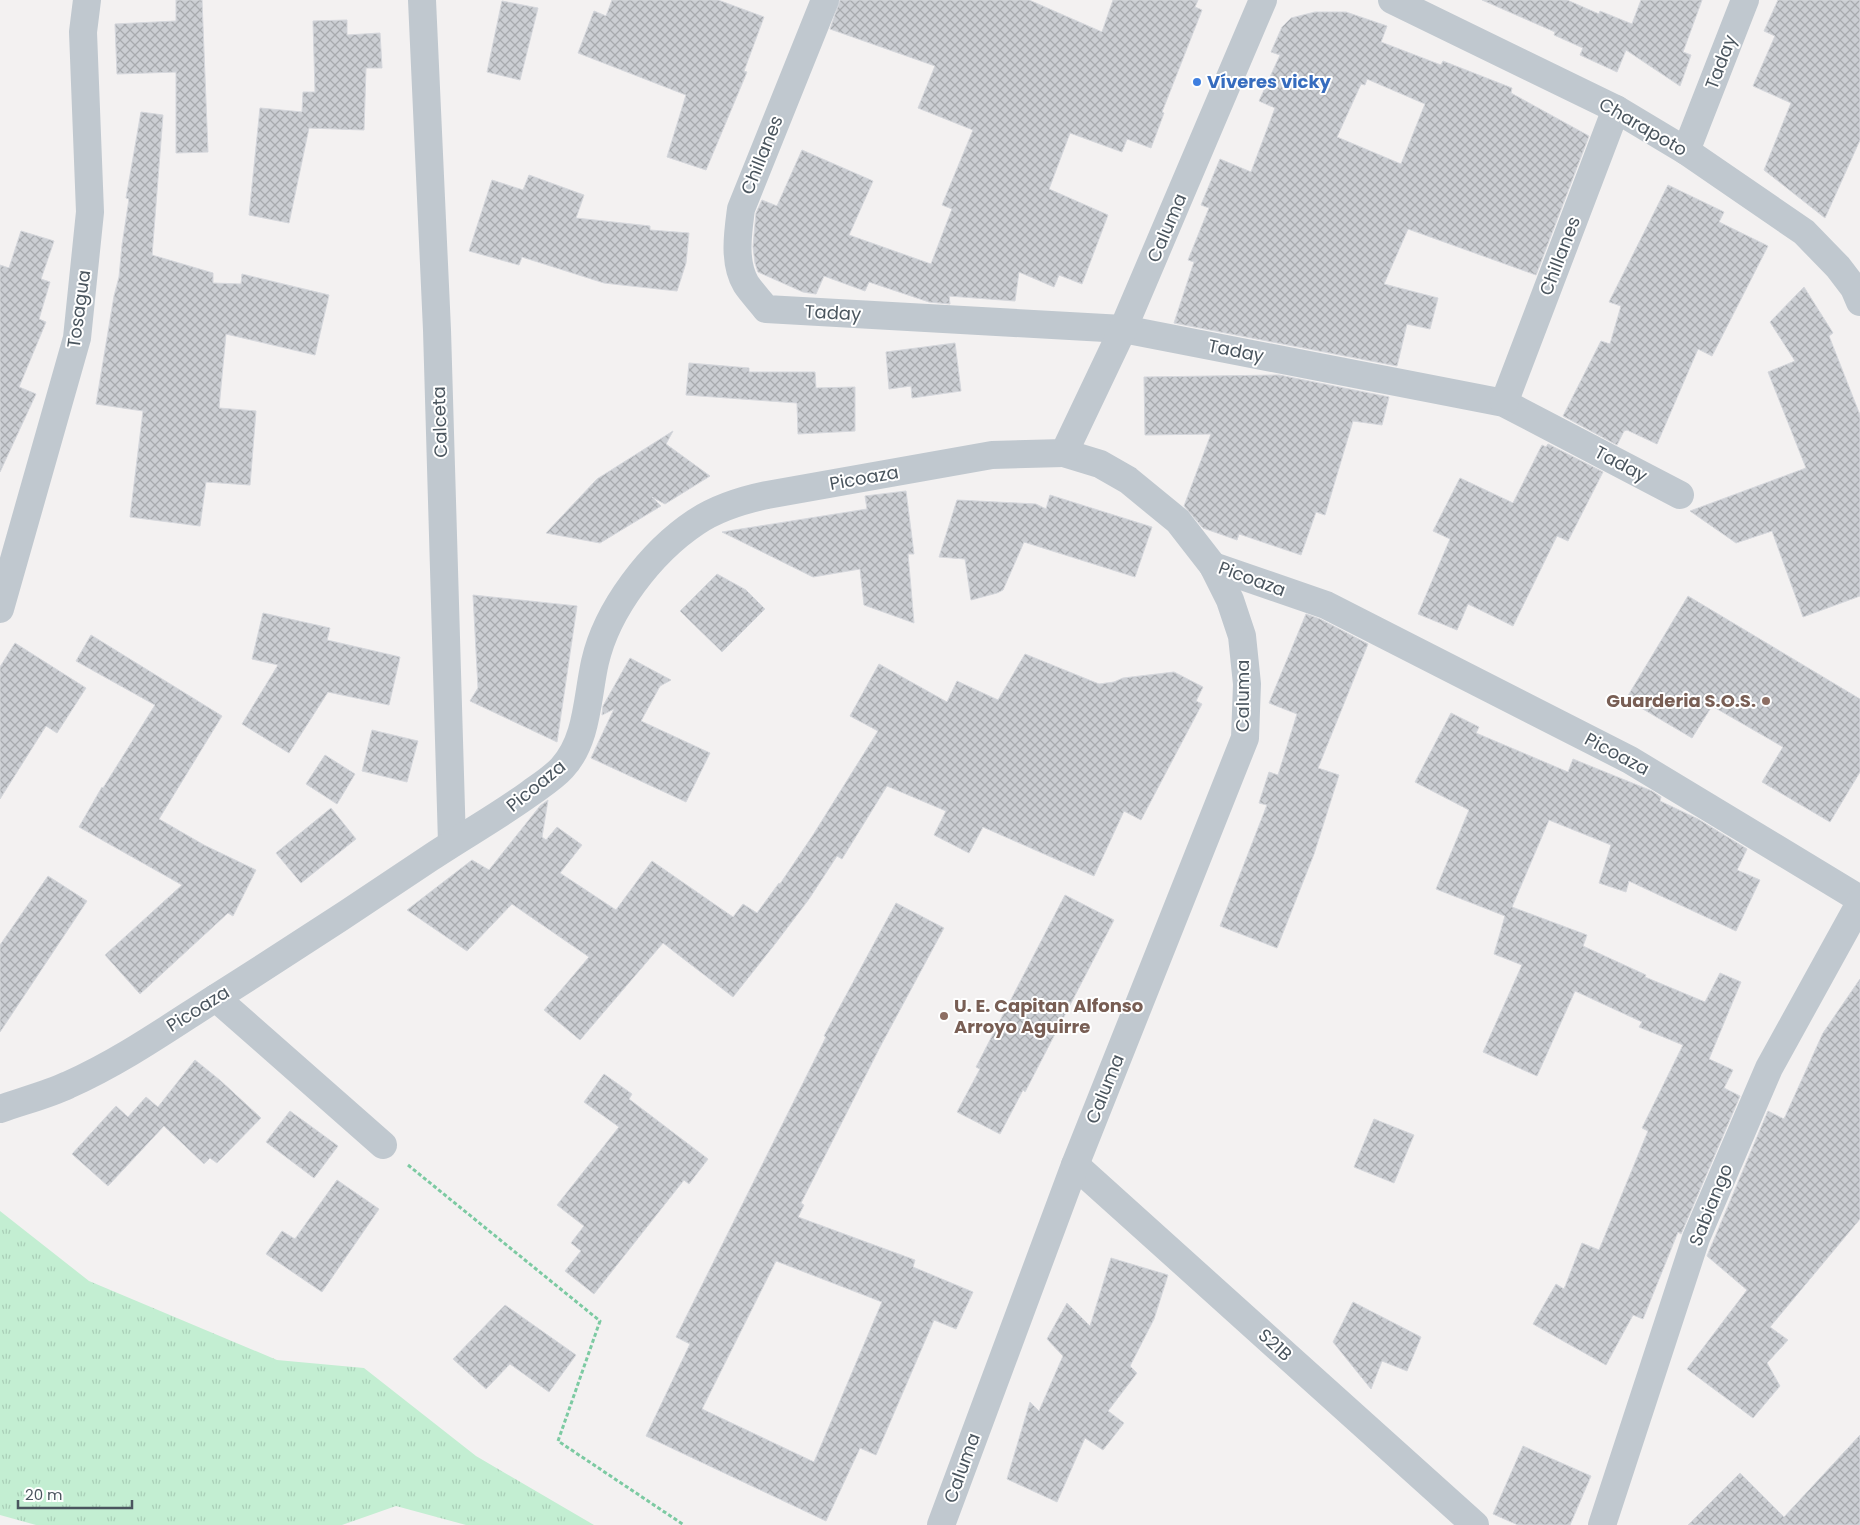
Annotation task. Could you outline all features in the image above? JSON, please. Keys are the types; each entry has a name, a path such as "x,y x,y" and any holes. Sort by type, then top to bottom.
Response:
{"street":[{"name":"Tosagua","path":"0,608 77,338 90,212 83,32 87,0"},
{"name":"Calceta","path":"422,0 438,340 452,844"},
{"name":"Chillanes","path":"766,309 745,283 738,261 737,235 740,209 825,0"},
{"name":"Caluma","path":"1064,454 1123,329 1263,0"},
{"name":"Charapoto","path":"1392,0 1616,109 1686,151 1804,232 1838,267 1854,288 1860,302"},
{"name":"Taday","path":"1686,151 1745,0"},
{"name":"Chillanes","path":"1504,403 1616,109"},
{"name":"Taday","path":"766,309 1123,329 1504,403 1680,495"},
{"name":"Picoaza","path":"0,1109 67,1086 140,1046 507,810 561,769 580,739 596,659 607,628 622,600 648,566 674,539 697,522 742,501 777,493 992,455 1064,454 1100,464 1128,480 1178,521 1213,566 1326,605 1621,756 1860,901"},
{"name":"Caluma","path":"941,1525 1075,1165 1244,738 1247,684 1242,636 1230,600 1213,566"},
{"name":"Sabiango","path":"1602,1525 1696,1238 1769,1068 1860,901"},
{"path":"216,998 383,1144"},
{"name":"S21B","path":"1075,1165 1475,1525"}],"path":[{"path":"383,1144 600,1321 558,1440 684,1525"}],"green space":[{"path":"0,1211 89,1281 277,1360 364,1368 476,1456 594,1525 466,1525 396,1506 342,1525 36,1525 0,1515"}],"building":[{"path":"176,0 202,0 208,152 176,153 176,72 117,74 115,24 176,21"},
{"path":"612,0 718,0 764,17 744,71 747,72 706,170 667,157 686,95 578,53 594,11 606,16"},
{"path":"840,0 1029,0 1102,32 1113,0 1198,0 1195,7 1202,10 1162,112 1164,113 1151,148 1127,139 1122,152 1070,133 1049,189 1108,215 1082,284 1059,275 1054,287 1019,272 1015,301 949,296 950,304 929,302 869,282 865,291 824,276 816,294 803,292 758,272 753,247 756,213 762,200 777,206 802,150 873,181 849,235 931,264 952,209 942,205 973,130 918,108 935,66 830,29"},
{"path":"1482,0 1567,0 1599,14 1600,11 1632,24 1641,0 1702,0 1683,52 1691,55 1680,86 1626,50 1617,72 1580,55 1583,48 1554,35 1555,32"},
{"path":"1778,0 1860,0 1860,140 1825,218 1764,170 1791,103 1753,86 1775,36 1764,31"},
{"path":"502,1 538,8 520,80 487,72"},
{"path":"1315,12 1346,12 1387,26 1381,42 1441,65 1443,61 1512,88 1511,93 1589,136 1536,275 1408,229 1384,284 1438,298 1430,329 1407,324 1397,366 1174,323 1194,262 1188,260 1209,208 1201,205 1220,159 1251,172 1275,108 1259,101 1280,55 1271,52 1282,27 1291,18","holes":["1367,79 1425,104 1401,164 1337,137 1361,84 1365,85"]},
{"path":"347,20 347,35 380,33 382,68 366,68 364,130 309,128 289,223 249,215 260,108 302,112 303,92 315,92 313,21"},
{"path":"141,112 163,115 152,255 213,273 213,283 241,284 242,274 329,295 315,355 226,334 219,408 256,411 250,485 206,482 200,526 130,517 143,411 96,404 114,296 119,277 129,199 126,198"},
{"path":"529,175 584,195 576,218 650,226 650,230 689,233 686,263 677,291 604,283 522,257 519,265 469,251 492,180 523,190"},
{"path":"1668,185 1724,212 1719,222 1768,246 1712,356 1698,349 1657,444 1627,430 1624,431 1617,445 1563,416 1601,341 1610,344 1621,306 1609,302"},
{"path":"21,231 54,241 41,279 50,282 39,319 46,322 19,387 36,394 0,472 0,265 9,268"},
{"path":"1804,287 1833,333 1829,336 1860,415 1860,596 1803,617 1772,531 1736,543 1690,511 1806,468 1768,372 1795,361 1770,322"},
{"path":"955,343 961,391 912,398 911,386 889,389 886,352"},
{"path":"689,363 749,368 749,372 815,372 816,388 855,387 855,431 798,434 797,403 686,395"},
{"path":"1279,375 1389,397 1382,425 1353,421 1325,515 1316,512 1301,555 1239,534 1237,540 1203,528 1184,506 1211,434 1145,435 1144,377"},
{"path":"673,431 666,444 710,476 665,504 652,497 661,506 600,543 546,533 597,479"},
{"path":"1548,444 1603,472 1568,541 1557,536 1513,626 1468,604 1457,630 1418,614 1450,539 1433,531 1460,478 1513,503 1542,445 1546,447"},
{"path":"906,491 914,554 908,554 914,623 864,605 860,569 813,577 722,532 867,509 865,496"},
{"path":"1050,495 1152,527 1135,577 1024,542 1003,590 971,600 965,559 939,557 957,500 1036,504 1046,509"},
{"path":"717,574 746,590 765,609 722,652 680,611"},
{"path":"473,595 577,606 557,742 470,701 478,688"},
{"path":"1688,596 1860,699 1860,772 1830,822 1762,782 1783,747 1712,706 1692,738 1626,699"},
{"path":"263,613 330,628 327,640 400,657 389,705 328,692 289,753 242,724 278,665 252,659"},
{"path":"1306,614 1320,619 1368,644 1318,768 1339,775 1314,854 1277,948 1220,926 1267,805 1259,803 1269,772 1278,775 1297,714 1269,703"},
{"path":"91,635 222,716 159,819 204,845 256,870 233,916 228,913 140,994 105,955 182,885 79,827 102,787 155,705 76,661"},
{"path":"15,643 86,688 57,733 46,726 0,799 0,667"},
{"path":"1025,654 1099,684 1114,682 1123,678 1174,672 1203,687 1196,701 1202,704 1141,820 1124,811 1094,876 983,827 969,853 934,835 946,811 887,786 842,859 837,856 809,899 733,997 663,943 580,1040 544,1010 589,957 512,904 467,951 407,910 472,860 489,870 540,806 548,800 542,837 546,840 557,827 582,845 560,873 616,910 652,861 733,917 743,904 757,913 780,884 813,835 878,731 850,716 879,664 947,702 957,681 998,700"},
{"path":"630,658 671,680 660,686 641,721 710,753 686,802 591,758 614,709 602,715 603,706"},
{"path":"1451,713 1479,727 1476,733 1568,772 1573,759 1652,791 1661,797 1660,801 1698,819 1747,849 1737,870 1760,880 1736,931 1629,881 1626,892 1599,883 1611,845 1549,820 1512,907 1587,935 1583,946 1646,975 1645,977 1705,1002 1720,973 1741,982 1709,1059 1733,1070 1724,1088 1740,1096 1681,1234 1678,1232 1643,1319 1633,1315 1606,1365 1533,1324 1556,1284 1564,1289 1582,1243 1599,1250 1648,1131 1642,1128 1683,1045 1639,1027 1642,1022 1575,991 1537,1076 1483,1052 1522,965 1494,954 1505,916 1436,889 1469,810 1415,782"},
{"path":"372,730 418,741 407,782 362,771"},
{"path":"325,755 355,774 337,804 306,784"},
{"path":"331,808 356,839 301,883 276,853"},
{"path":"48,876 87,901 0,1032 0,945"},
{"path":"1065,895 1114,920 1025,1092 1023,1090 1000,1134 957,1112 980,1069 976,1067"},
{"path":"896,903 944,928 880,1047 801,1203 804,1205 798,1217 915,1260 913,1267 973,1292 956,1329 934,1320 876,1455 860,1448 826,1521 646,1436 690,1344 676,1337 826,1037 824,1036","holes":["776,1261 882,1302 814,1462 702,1409"]},
{"path":"1860,979 1860,1219 1770,1327 1788,1340 1767,1363 1780,1386 1753,1418 1687,1369 1747,1290 1707,1256 1768,1111 1784,1119 1823,1033"},
{"path":"195,1060 261,1118 217,1163 210,1158 204,1164 164,1126 108,1186 72,1154 116,1106 128,1117 146,1097 158,1107"},
{"path":"604,1074 632,1094 629,1099 708,1159 689,1184 684,1180 594,1294 565,1271 581,1251 571,1243 584,1226 557,1205 619,1127 584,1102"},
{"path":"290,1111 338,1146 314,1178 266,1142"},
{"path":"1374,1119 1414,1135 1394,1183 1354,1167"},
{"path":"337,1180 379,1209 322,1292 266,1254 282,1231 295,1239"},
{"path":"1111,1258 1168,1275 1154,1319 1130,1366 1137,1373 1108,1411 1124,1423 1103,1450 1085,1438 1057,1502 1007,1479 1030,1402 1039,1411 1063,1356 1047,1339 1067,1303 1090,1326"},
{"path":"1353,1302 1421,1337 1407,1371 1382,1361 1371,1389 1333,1342"},
{"path":"505,1305 576,1355 549,1392 510,1364 486,1389 453,1359"},
{"path":"1860,1435 1860,1525 1688,1525 1740,1473 1784,1517"},
{"path":"1523,1446 1591,1476 1570,1525 1518,1525 1493,1514"}],"place":[{"name":"Víveres vicky","path":"1197,82"},
{"name":"Guarderia S.O.S.","path":"1766,701"},
{"name":"U. E. Capitan Alfonso Arroyo Aguirre","path":"944,1016"}]}
